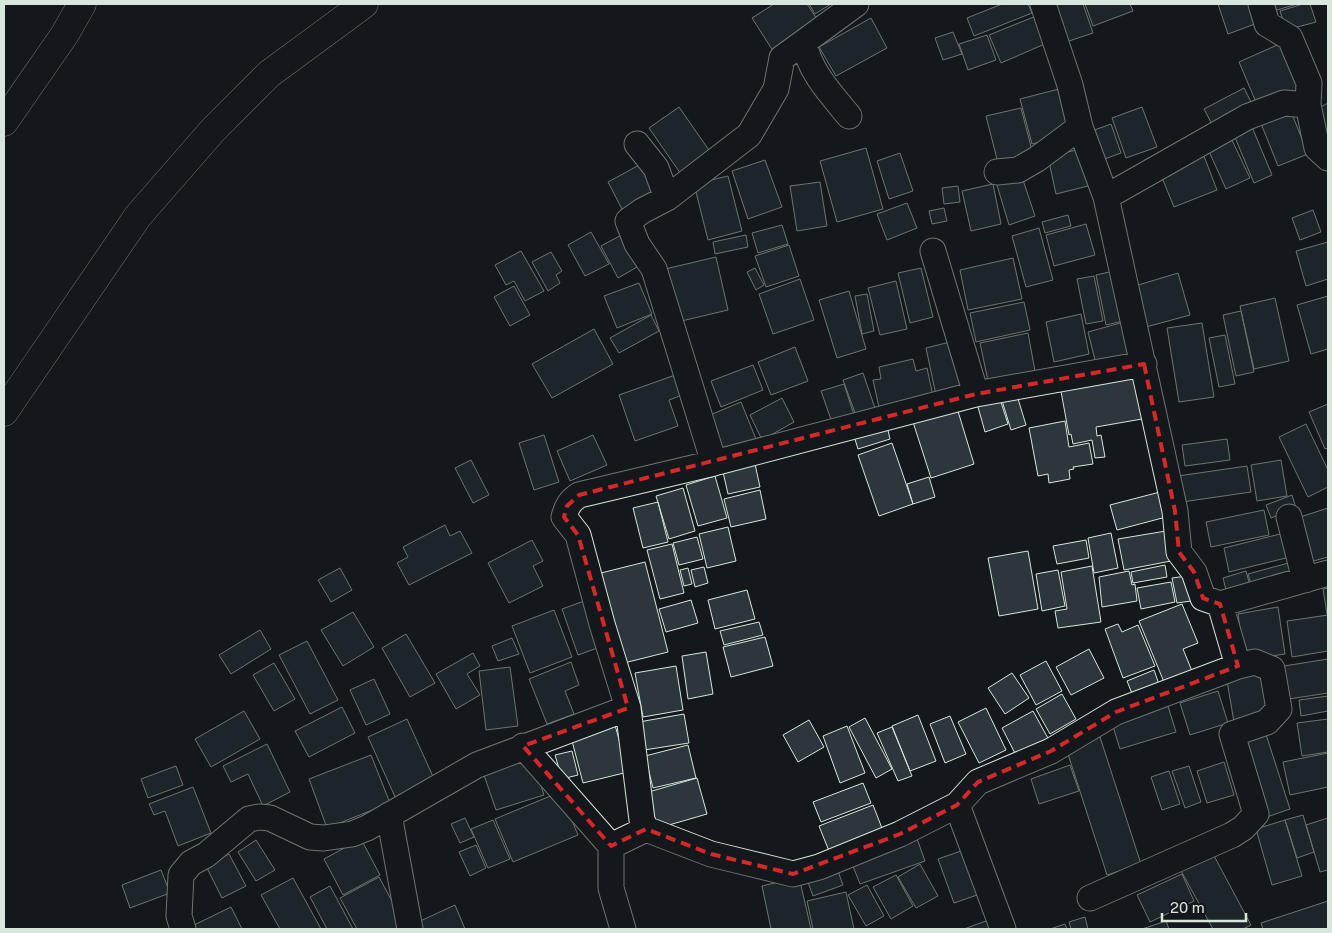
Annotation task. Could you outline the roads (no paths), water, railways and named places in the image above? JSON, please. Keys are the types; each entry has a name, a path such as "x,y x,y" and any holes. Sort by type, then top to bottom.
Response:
{"main road":[{"path":"4,122 65,34 82,4"},
{"path":"4,412 138,216 213,130 269,74 364,4"}],"street":[{"path":"714,464 654,269 637,244 628,221 642,211 667,198 749,135 776,89 782,58 856,4"},
{"path":"1044,4 1070,85 1080,127 1106,197 1175,511 1179,552 1194,572 1202,589 1203,598 1220,604 1317,577 1289,517"},
{"path":"1261,4 1268,24 1290,38 1308,84 1308,106 1317,148 1328,158"},
{"path":"804,42 806,56 816,74 849,116"},
{"path":"1106,197 1247,117 1284,103 1308,106"},
{"path":"997,172 1018,170 1037,159 1080,127"},
{"path":"637,144 656,168 667,198"},
{"path":"933,251 976,394"},
{"path":"1090,898 1232,835 1243,828 1256,814 1232,734 1267,722 1279,709 1272,669 1255,662 1238,666 1116,712 1051,751 978,782 957,805 900,834 819,868 793,874 711,854 646,828 642,820 628,708 602,624 578,535 564,517 567,506 579,495 714,464 976,394 1144,364"},
{"path":"1220,604 1238,666"},
{"path":"183,929 179,916 181,875 191,862 206,854 248,819 270,818 310,837 324,838 352,834 477,765 523,746 628,708"},
{"path":"523,746 611,846 611,888 623,929"},
{"path":"957,805 1004,929"},
{"path":"389,815 410,929"},
{"path":"611,846 646,828"}]}
